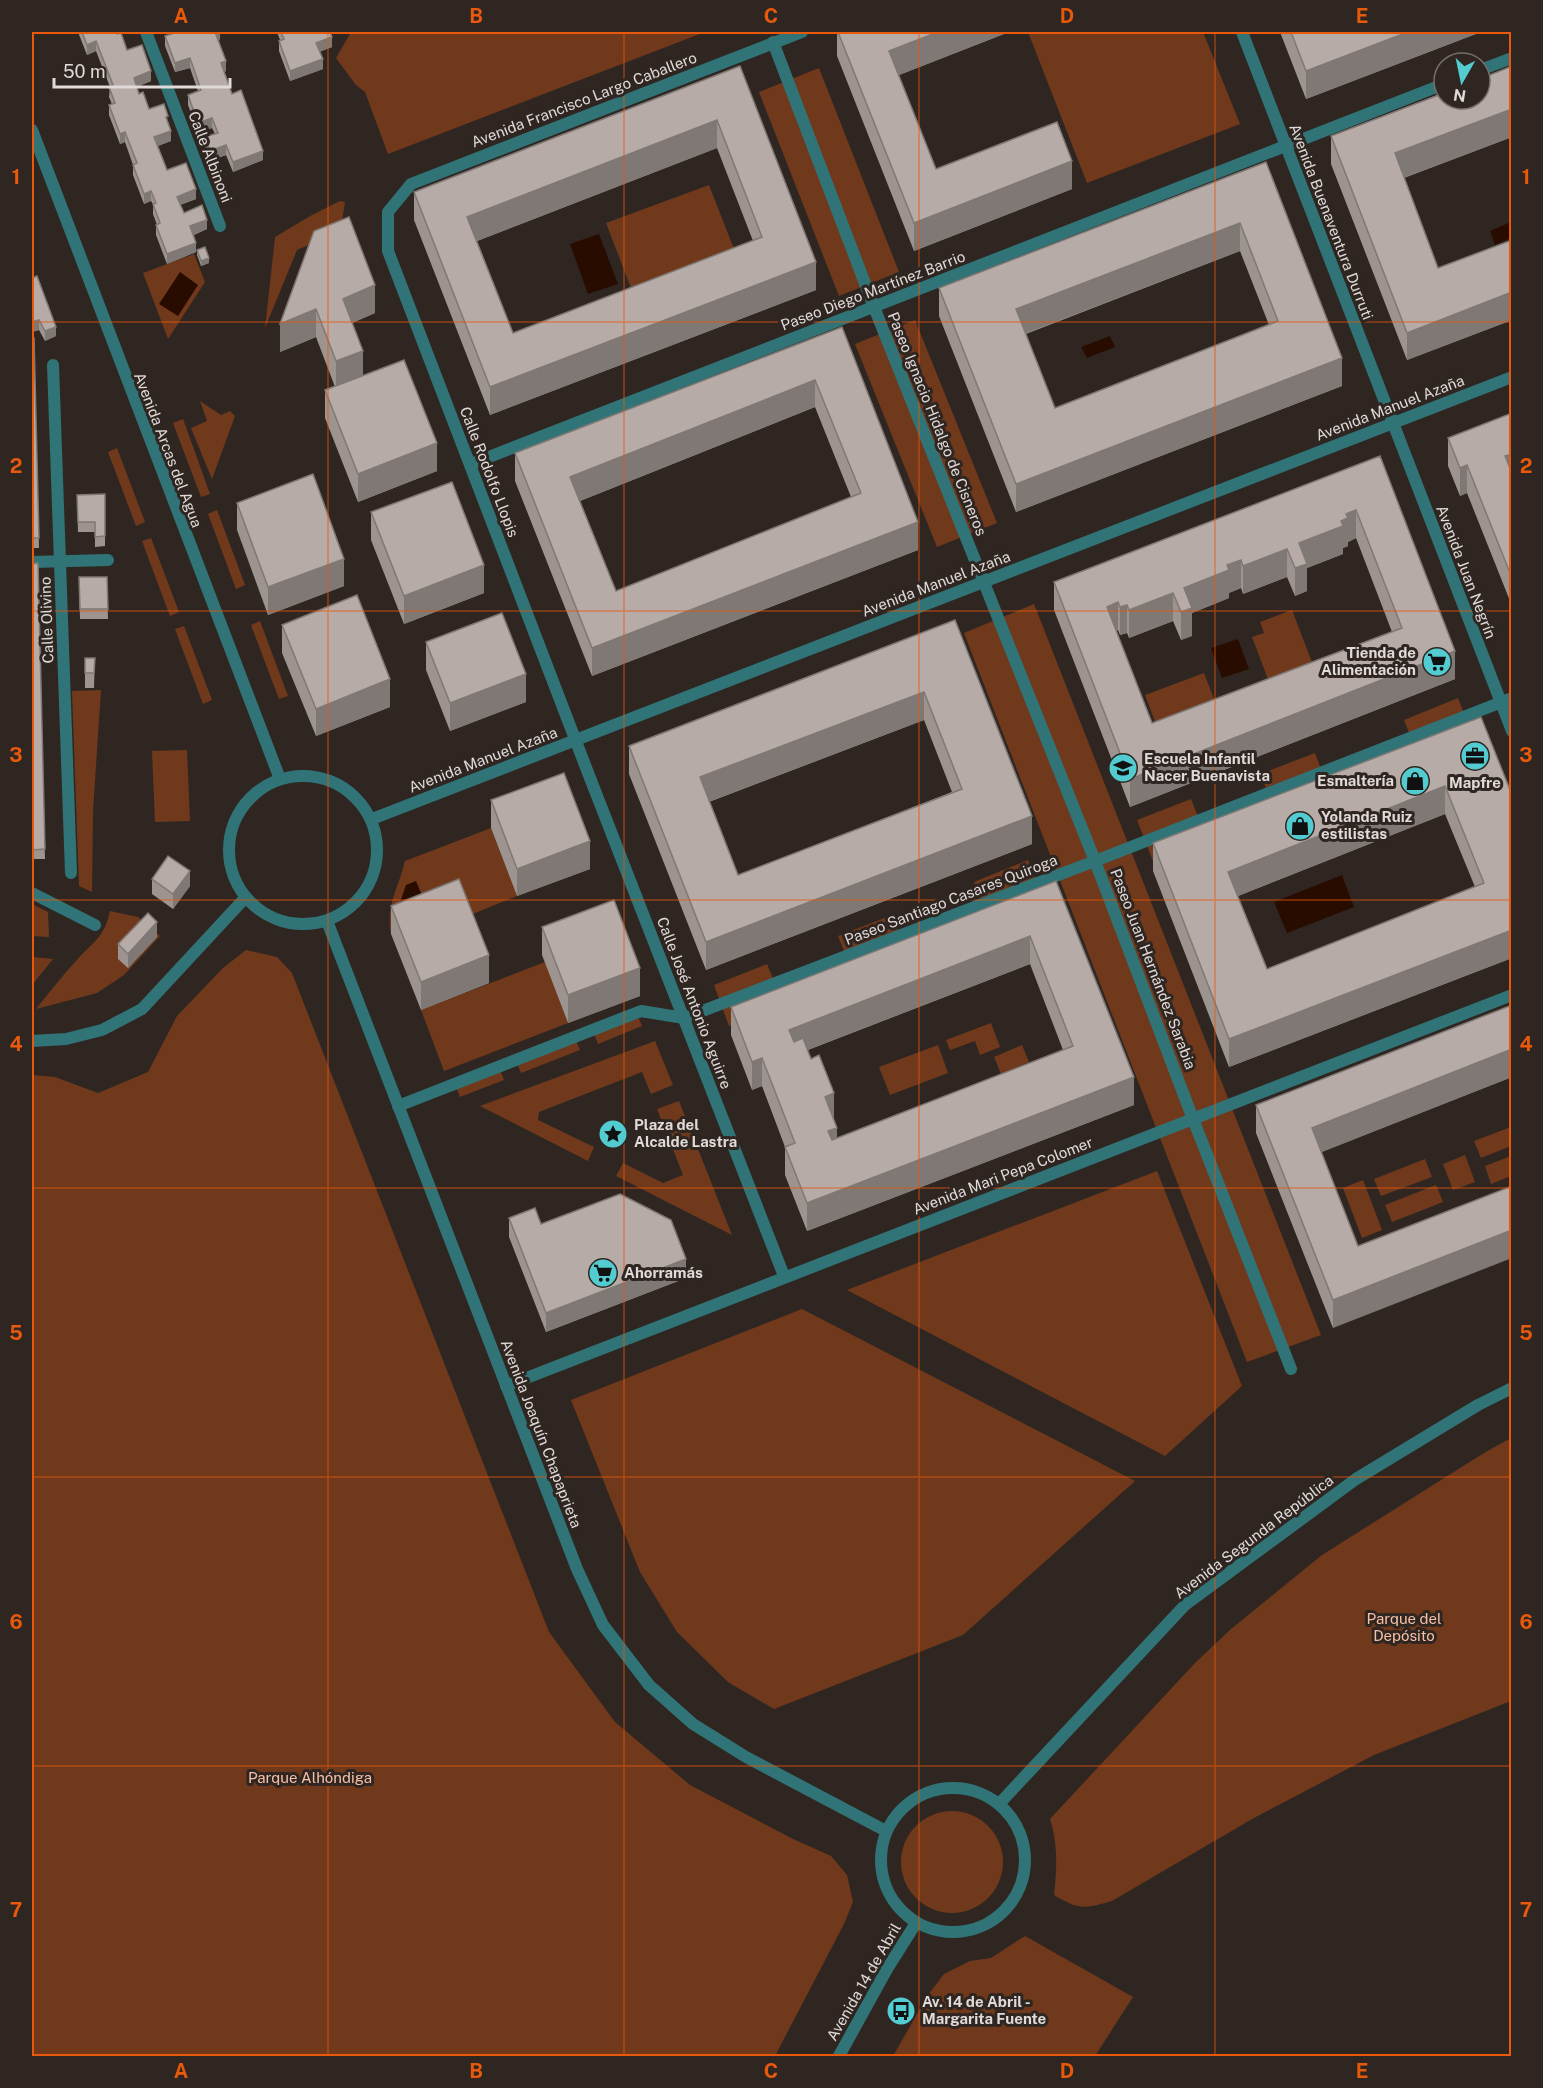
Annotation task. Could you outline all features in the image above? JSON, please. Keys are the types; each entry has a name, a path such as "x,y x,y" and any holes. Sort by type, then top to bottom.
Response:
{"street":[{"name":"Calle Albinoni","path":"146,32 220,226"},
{"name":"Avenida Francisco Largo Caballero","path":"388,212 411,184 802,32"},
{"name":"Avenida Buenaventura Durruti","path":"1242,32 1393,423"},
{"name":"Paseo Ignacio Hidalgo de Cisneros","path":"773,42 874,307 984,582"},
{"path":"1492,66 1512,58"},
{"name":"Paseo Diego Martínez Barrio","path":"471,464 1432,89"},
{"name":"Avenida Arcas del Agua","path":"32,130 280,779"},
{"name":"Calle Rodolfo Llopis","path":"388,212 388,251 575,740"},
{"name":"Calle Olivino","path":"53,365 72,873"},
{"name":"Avenida Manuel Azaña","path":"372,819 1512,377"},
{"name":"Avenida Juan Negrín","path":"1393,423 1506,700 1512,731"},
{"path":"32,562 108,560"},
{"name":"Paseo Juan Hernández Sarabia","path":"984,582 1095,861 1290,1369"},
{"name":"Paseo Santiago Casares Quiroga","path":"684,1018 1095,861 1506,700"},
{"name":"Calle José Antonio Aguirre","path":"575,740 784,1276"},
{"path":"301,775 322,778 342,786 358,800 372,819 377,841 376,866 367,888 351,907 327,921 307,925 284,922 262,913 245,898 232,877 227,853 231,829 241,807 258,790 280,779 301,775"},
{"path":"32,893 94,926"},
{"path":"32,1041 66,1039 102,1030 142,1009 245,898"},
{"name":"Avenida Joaquín Chapaprieta","path":"327,921 577,1569 603,1625 649,1684 693,1724 746,1757 886,1831"},
{"name":"Avenida Mari Pepa Colomer","path":"506,1386 784,1276 1512,995"},
{"path":"398,1106 641,1011 684,1018"},
{"name":"Avenida Segunda República","path":"999,1804 1185,1605 1356,1479 1478,1405 1512,1388"},
{"path":"958,1788 980,1793 999,1804 1015,1822 1024,1845 1025,1868 1018,1891 1005,1911 985,1925 962,1932 938,1931 916,1923 899,1909 888,1892 881,1872 880,1852 886,1831 898,1813 915,1798 935,1790 958,1788"},
{"name":"Avenida 14 de Abril","path":"839,2056 872,1995 916,1923"}],"green space":[{"path":"351,32 705,32 388,154 365,92 356,85 336,58"},
{"path":"1028,32 1203,32 1240,124 1087,183"},
{"path":"819,68 899,272 839,296 759,92"},
{"path":"709,185 734,249 631,288 606,223"},
{"path":"340,201 345,202 343,230 297,250 265,328 275,237"},
{"path":"194,254 205,282 168,339 143,273"},
{"path":"915,320 997,523 937,547 855,344"},
{"path":"200,401 221,415 230,411 235,416 212,479 191,428 207,421"},
{"path":"183,419 210,494 201,497 173,423"},
{"path":"117,448 145,522 136,526 108,452"},
{"path":"217,510 245,585 236,589 208,514"},
{"path":"151,538 179,612 170,616 142,541"},
{"path":"1034,604 1321,1335 1247,1362 964,633"},
{"path":"1292,610 1313,665 1269,682 1252,637 1264,633 1260,622"},
{"path":"260,621 288,696 279,699 251,625"},
{"path":"184,626 212,700 203,704 175,629"},
{"path":"1204,673 1215,702 1156,724 1145,695"},
{"path":"101,690 93,811 92,892 79,886 72,691"},
{"path":"1458,698 1474,739 1420,760 1404,720"},
{"path":"187,750 190,821 155,822 152,751"},
{"path":"1315,753 1330,793 1277,814 1260,774"},
{"path":"1191,799 1207,839 1153,861 1137,820"},
{"path":"491,828 517,896 463,918 459,908 391,934 391,905 405,861"},
{"path":"1028,860 1044,901 990,922 974,882"},
{"path":"32,904 48,912 49,937 32,936"},
{"path":"110,911 138,917 160,936 124,975 97,993 36,1009 101,934"},
{"path":"892,915 908,955 854,976 838,936"},
{"name":"Parque Alhóndiga","path":"246,950 277,957 292,973 549,1632 615,1722 690,1785 793,1839 831,1856 847,1875 853,1902 844,1924 775,2056 32,2056 32,1075 55,1077 98,1093 148,1072 177,1016 223,968"},
{"path":"32,957 53,959 32,985"},
{"path":"545,962 568,1023 444,1071 421,1010"},
{"path":"767,964 784,1005 729,1026 714,985"},
{"path":"637,1014 642,1026 598,1044 593,1031"},
{"path":"991,1023 1000,1047 980,1055 975,1041 950,1050 946,1040"},
{"path":"575,1038 580,1050 521,1073 516,1060"},
{"path":"655,1041 673,1085 651,1094 642,1072 539,1112 538,1120 594,1147 588,1161 480,1106"},
{"path":"938,1045 948,1073 890,1095 879,1067"},
{"path":"1022,1045 1029,1062 1001,1074 994,1057"},
{"path":"499,1067 504,1080 460,1097 455,1084"},
{"path":"679,1101 732,1235 616,1176 623,1163 663,1183 683,1175 657,1109"},
{"path":"1511,1127 1511,1146 1481,1158 1474,1141"},
{"path":"1465,1155 1475,1182 1453,1190 1443,1164"},
{"path":"1511,1156 1511,1176 1491,1184 1485,1166"},
{"path":"1425,1159 1432,1177 1381,1196 1374,1179"},
{"path":"1157,1171 1242,1386 1165,1456 847,1290"},
{"path":"1363,1180 1382,1230 1362,1238 1343,1188"},
{"path":"1436,1185 1443,1202 1392,1222 1385,1205"},
{"path":"802,1309 1135,1481 963,1635 774,1709 728,1682 677,1632 640,1572 571,1400"},
{"name":"Parque del Depósito","path":"1511,1438 1511,1701 1374,1755 1252,1819 1112,1901 1082,1907 1054,1895 1056,1857 1050,1819 1195,1663 1231,1629 1322,1555"},
{"path":"952,1811 972,1815 988,1826 999,1842 1003,1862 999,1882 988,1898 972,1909 952,1913 932,1909 916,1898 905,1882 901,1862 905,1842 916,1826 932,1815"},
{"path":"1025,1936 1133,1997 1095,2056 893,2056 928,1995 944,1974 970,1961 991,1958"}],"shaded area":[{"path":"1511,222 1511,238 1495,245 1490,231"},
{"path":"599,234 618,284 588,294 570,244"},
{"path":"180,272 198,285 178,316 159,304"},
{"path":"1110,336 1115,347 1087,358 1081,347"},
{"path":"1238,639 1249,669 1222,678 1211,648"},
{"path":"1342,875 1354,907 1287,933 1274,902"},
{"path":"416,881 429,912 396,914 406,885"}],"building":[{"path":"82,32 121,33 127,50 142,45 151,71 134,78 139,94 143,92 149,109 164,104 171,131 154,137 167,170 186,163 196,189 177,197 184,213 202,205 207,220 190,226 196,243 167,254 156,225 160,223 153,204 156,203 151,191 144,194 133,165 137,163 125,132 120,134 109,105 115,103 109,87 113,85 96,41 87,45"},
{"path":"177,32 215,32 226,61 221,63 232,94 241,90 263,151 233,162 226,145 210,151 204,137 218,133 212,118 198,123 188,95 201,90 190,58 175,63 165,36"},
{"path":"281,32 330,32 332,37 316,43 323,59 290,71 279,41 284,39"},
{"path":"838,32 938,32 889,51 936,169 1057,122 1072,161 914,223"},
{"path":"1291,32 1408,32 1306,71"},
{"path":"740,66 816,262 490,387 414,192","holes":["717,120 762,237 513,333 467,217"]},
{"path":"1512,66 1512,109 1395,153 1438,268 1512,240 1512,292 1407,333 1331,136 1432,98 1432,111 1492,111 1492,74"},
{"path":"1266,162 1342,358 1016,484 939,288","holes":["1240,223 1278,321 1055,408 1016,309"]},
{"path":"349,217 375,285 343,299 363,351 336,361 316,309 280,324 314,231"},
{"path":"205,247 209,258 201,261 197,250"},
{"path":"37,276 56,327 45,331 39,320 32,322 32,278"},
{"path":"842,327 918,522 592,648 515,453","holes":["815,380 861,493 616,591 570,477"]},
{"path":"32,338 34,338 39,538 32,538"},
{"path":"404,360 437,443 358,474 325,390"},
{"path":"1512,413 1512,454 1505,456 1512,473 1512,578 1467,465 1460,468 1448,438"},
{"path":"1380,456 1455,651 1130,779 1054,582","holes":["1356,510 1402,628 1152,723 1107,607 1118,602 1120,607 1127,605 1129,610 1173,593 1181,612 1192,608 1184,588 1229,570 1227,565 1241,560 1243,566 1287,549 1295,568 1307,564 1299,543 1343,526 1341,521 1348,518 1346,514"]},
{"path":"313,474 344,559 268,587 237,503"},
{"path":"452,482 484,565 404,596 371,512"},
{"path":"105,494 105,536 95,537 95,522 78,522 77,495"},
{"path":"38,563 45,849 32,850 32,564"},
{"path":"79,577 107,577 108,609 80,609"},
{"path":"357,595 390,679 316,709 282,625"},
{"path":"502,613 526,674 450,703 426,642"},
{"path":"955,620 1032,816 706,942 629,746","holes":["924,692 962,789 738,875 700,777"]},
{"path":"85,658 95,658 94,673 85,673"},
{"path":"1481,717 1512,795 1512,930 1229,1039 1153,843","holes":["1445,786 1484,883 1267,969 1228,872"]},
{"path":"564,773 590,841 517,869 491,800"},
{"path":"168,856 190,871 173,894 152,879"},
{"path":"459,879 489,955 421,982 391,906"},
{"path":"1056,881 1134,1077 807,1203 785,1147 795,1143 762,1058 752,1062 731,1007","holes":["1030,936 1073,1046 832,1140 828,1131 837,1128 825,1097 834,1093 819,1055 811,1059 803,1038 794,1042 789,1030"]},
{"path":"614,900 640,968 568,995 542,927"},
{"path":"148,913 157,922 128,954 118,944"},
{"path":"1512,1005 1512,1049 1312,1128 1358,1246 1512,1186 1512,1230 1333,1300 1256,1105"},
{"name":"Ahorramás","path":"620,1194 671,1220 686,1259 546,1313 509,1218 535,1208 541,1224"}],"place":[{"name":"Tienda de Alimentación","path":"1437,662"},
{"name":"Mapfre","path":"1475,756"},
{"name":"Escuela Infantil Nacer Buenavista","path":"1123,768"},
{"name":"Esmaltería","path":"1415,781"},
{"name":"Yolanda Ruiz estilistas","path":"1300,826"},
{"name":"Plaza del Alcalde Lastra","path":"613,1134"},
{"name":"Ahorramás","path":"603,1273"},
{"name":"Av. 14 de Abril - Margarita Fuente","path":"901,2011"}]}
